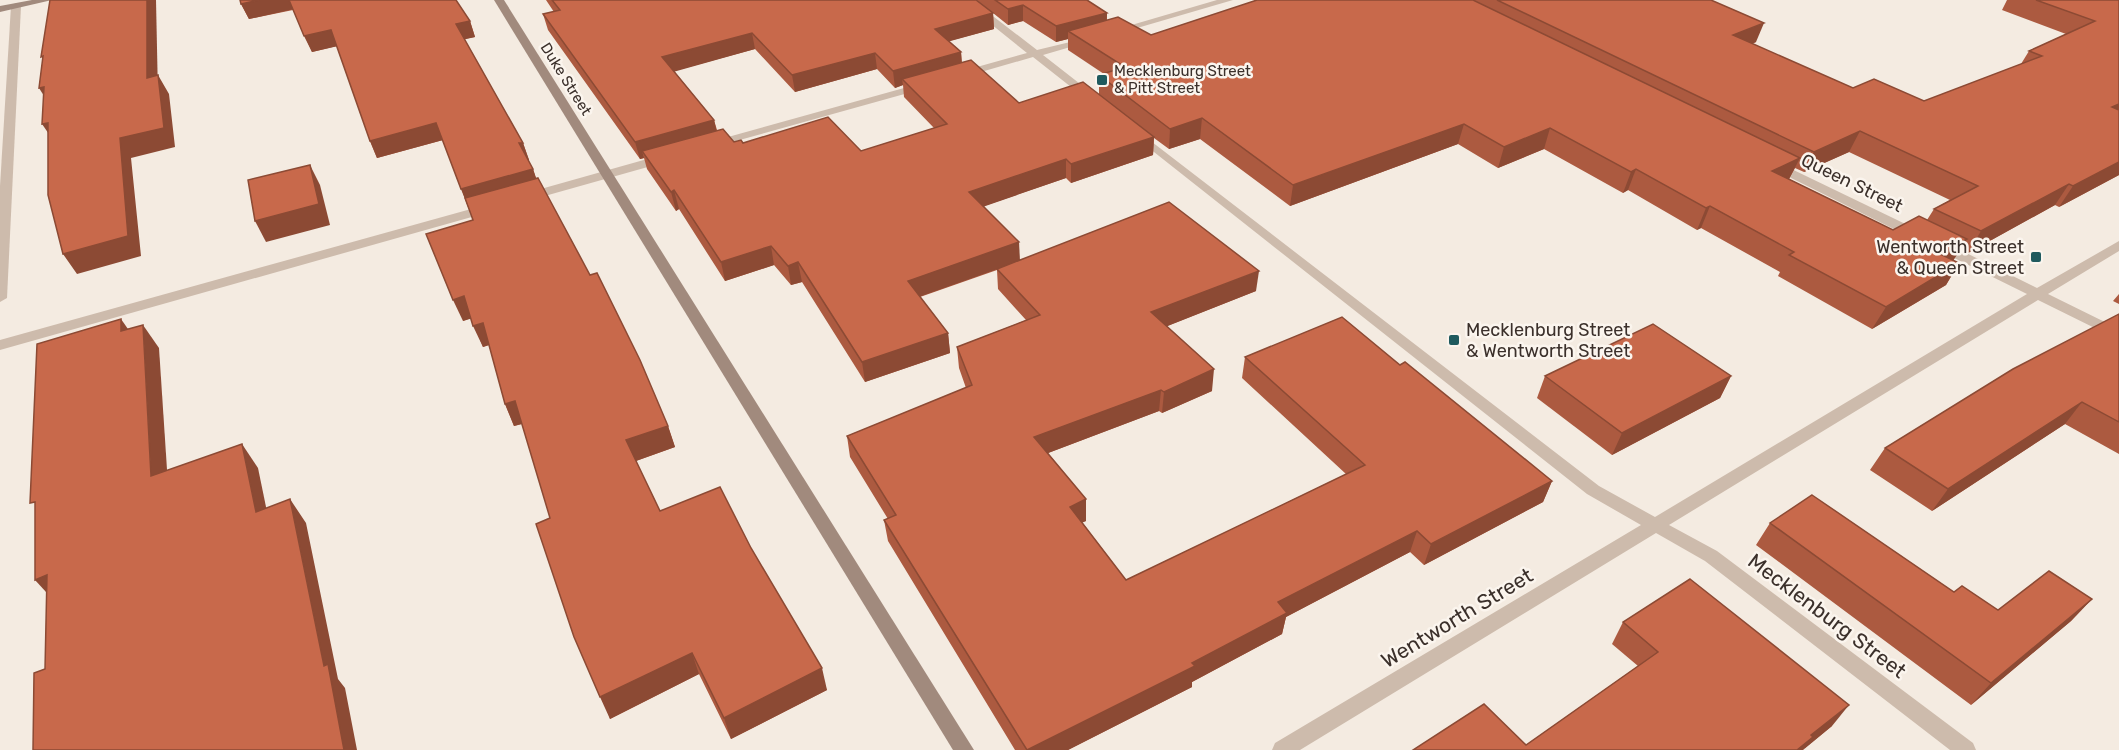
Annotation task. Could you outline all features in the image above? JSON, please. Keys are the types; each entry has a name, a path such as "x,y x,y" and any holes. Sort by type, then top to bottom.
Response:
{"street":[{"path":"0,9 47,0"},
{"name":"Duke Street","path":"499,0 964,750"},
{"path":"966,0 1096,102"},
{"path":"697,149 1228,0"},
{"path":"0,298 16,6"},
{"name":"Mecklenburg Street","path":"1124,124 1593,490 1711,556 1966,750"},
{"path":"0,345 674,155"},
{"name":"Queen Street","path":"1761,158 2119,335"},
{"name":"Wentworth Street","path":"1282,750 2119,245"}],"building":[{"path":"50,0 147,0 147,78 158,75 164,128 120,138 128,236 63,254 48,195 48,123 42,124 44,87 39,88 43,56 41,57"},
{"path":"240,0 259,0 241,4"},
{"path":"289,0 456,0 470,21 456,24 523,143 519,143 533,169 461,189 436,123 370,141 331,30 304,36"},
{"path":"552,0 976,0 993,13 935,29 961,52 893,71 875,53 792,75 752,33 662,57 714,120 635,142 543,14 560,10"},
{"path":"995,0 1087,0 1107,13 1056,26 1023,5 1008,9"},
{"path":"1257,0 1473,0 1800,158 1772,171 1893,230 1919,216 1967,239 1940,254 1959,263 1886,307 1789,255 1794,252 1710,206 1706,208 1636,169 1631,172 1550,128 1504,147 1464,124 1293,185 1202,118 1170,129 1099,75 1125,67 1068,31 1118,17 1151,35"},
{"path":"1497,0 1711,0 1764,23 1733,35 1853,88 1874,79 1924,101 2042,56 2029,51 2095,21 2036,0 2119,0 2119,104 2112,107 2119,110 2119,162 2073,186 2069,184 1981,231 1934,209 1978,186 1860,131 1814,152"},
{"path":"971,60 1019,103 1083,82 1154,137 1071,164 1066,159 969,192 1019,242 908,281 948,333 862,362 798,262 788,266 771,246 721,262 674,190 671,192 642,151 723,129 734,142 741,140 743,143 828,117 861,151 947,124 902,79"},
{"path":"310,165 319,204 255,221 248,180"},
{"path":"538,178 590,275 597,273 640,360 668,426 626,440 660,511 720,487 751,548 822,668 724,718 692,653 600,697 574,637 536,524 550,518 515,401 505,404 483,323 473,326 464,296 453,300 426,234 473,220 465,198"},
{"path":"1169,202 1259,271 1151,312 1214,369 1164,392 1161,390 1034,437 1086,499 1070,507 1126,580 1365,465 1245,357 1342,317 1400,365 1405,362 1552,481 1431,544 1417,531 1278,602 1287,613 1192,663 1195,666 1027,750 884,520 896,515 847,436 972,385 957,347 1040,315 997,269"},
{"path":"2119,314 2119,422 2082,402 1948,489 1885,448 2013,369"},
{"path":"121,319 121,331 143,325 151,476 242,444 256,512 290,499 324,666 328,664 344,750 33,750 34,673 45,669 47,575 35,580 35,502 30,503 37,344"},
{"path":"1653,324 1731,376 1622,433 1545,376"},
{"path":"1812,495 1954,592 1962,586 1998,610 2049,571 2092,599 1991,683 1770,523"},
{"path":"1690,579 1849,705 1811,735 1813,737 1797,750 1413,750 1484,704 1526,745 1658,652 1623,622"}],"place":[{"name":"Mecklenburg Street & Pitt Street","path":"1102,80"},
{"name":"Wentworth Street & Queen Street","path":"2036,257"},
{"name":"Mecklenburg Street & Wentworth Street","path":"1454,340"}]}
